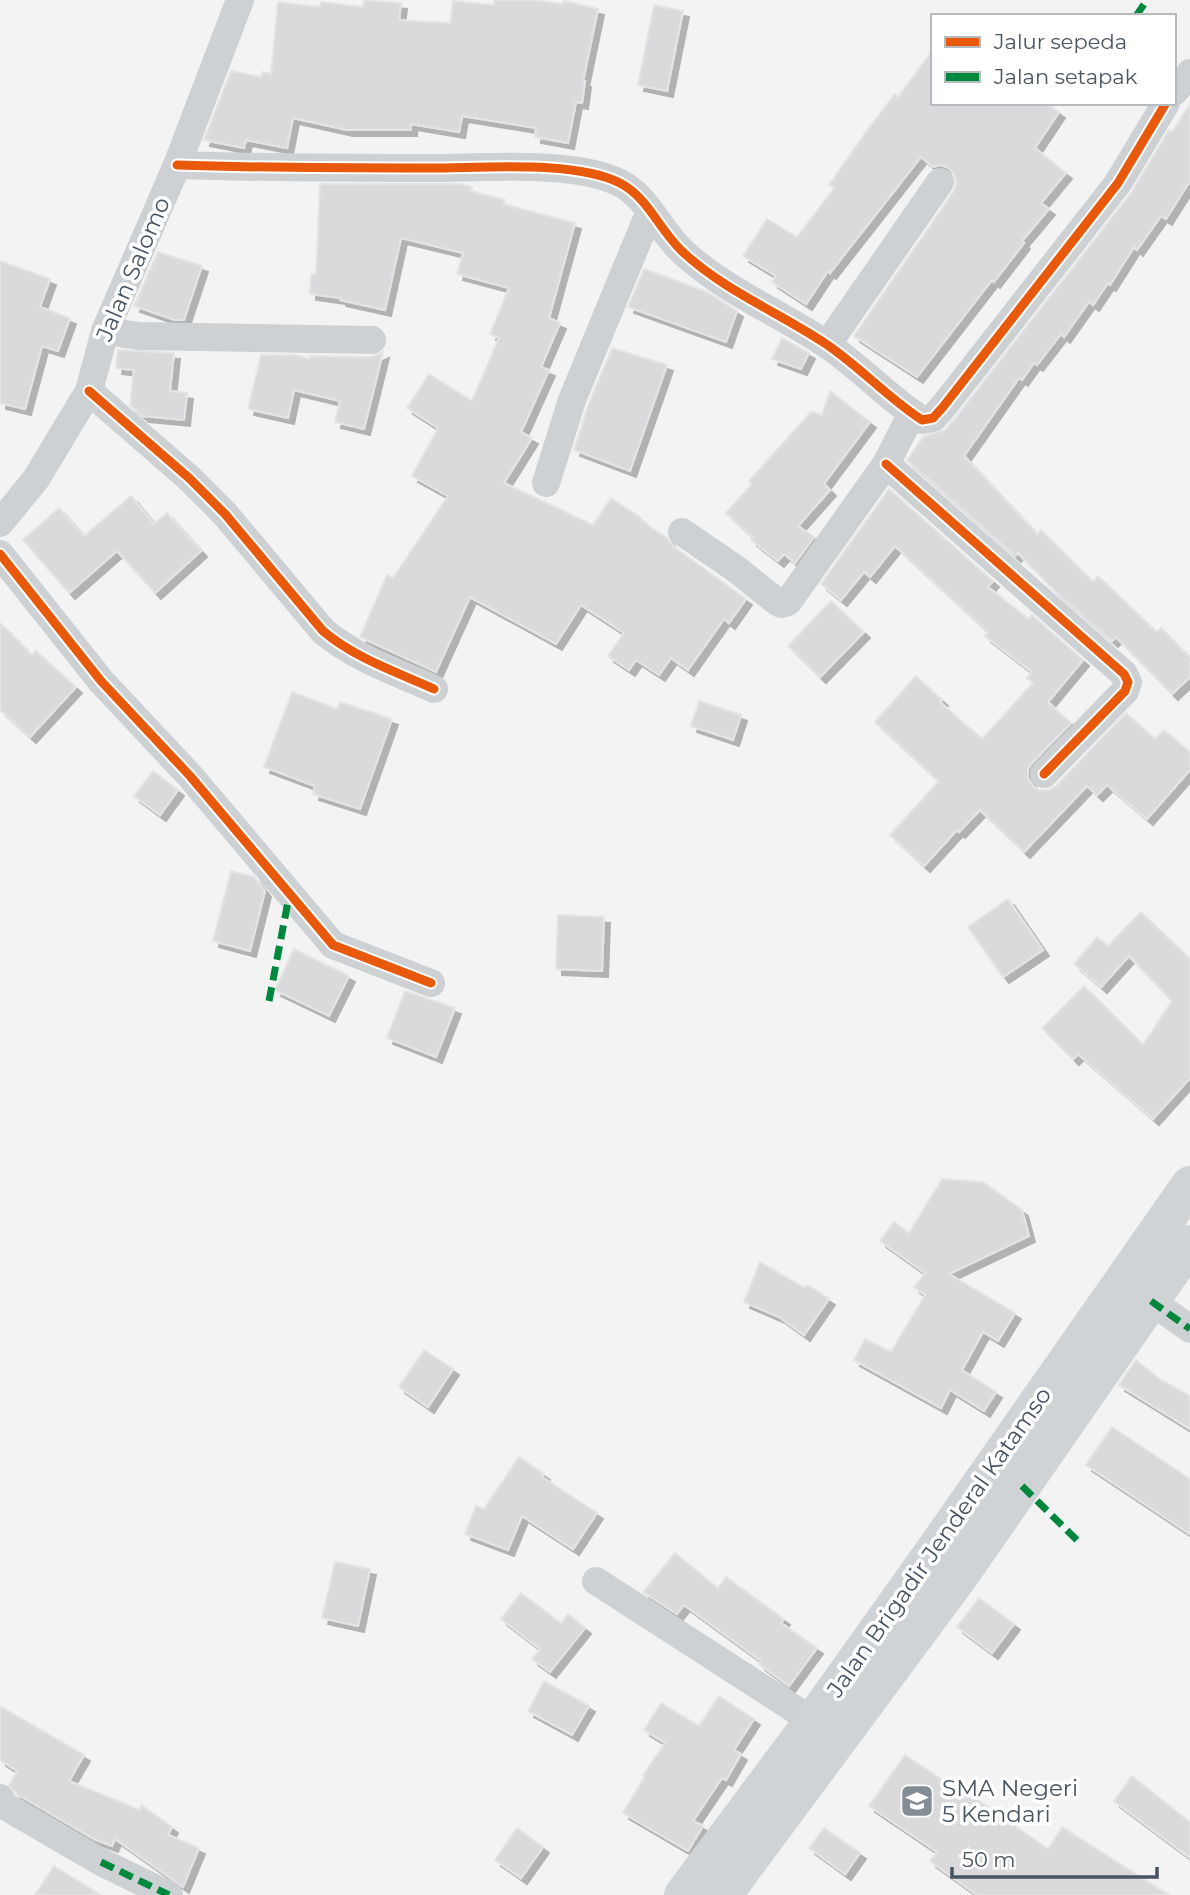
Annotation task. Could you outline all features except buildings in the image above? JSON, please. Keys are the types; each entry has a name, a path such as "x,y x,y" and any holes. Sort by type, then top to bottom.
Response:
{"main road":[{"name":"Jalan Brigadir Jenderal Katamso","path":"682,1895 813,1721 1190,1185"},
{"name":"Jalan Brigadir Jenderal Katamso","path":"723,1895 958,1578 1190,1244"}],"street":[{"name":"Jalan Salomo","path":"0,523 36,479 89,391 104,331 177,165 240,0"},
{"path":"1176,90 1190,73"},
{"path":"177,165 269,168 544,168 599,176 636,193 659,226 685,254 738,292 827,345 922,420 933,418 943,407 1118,183 1165,105"},
{"path":"827,345 940,183"},
{"path":"547,483 572,400 650,211"},
{"path":"104,331 139,336 372,340"},
{"path":"89,391 189,478 225,514 323,631 359,655 434,689"},
{"path":"682,532 736,569 776,601 781,604 788,602 886,464 912,413"},
{"path":"886,464 1124,674 1128,682 1125,691 1044,774"},
{"path":"0,554 101,681 190,776 333,945 431,983"},
{"path":"1151,1301 1190,1329"},
{"path":"596,1581 813,1721"},
{"path":"0,1798 5,1806 101,1862 169,1895"}],"marked path":[{"path":"1137,14 1147,0"},
{"path":"269,1001 290,891"},
{"path":"1151,1301 1190,1329"},
{"path":"1022,1486 1080,1543"},
{"path":"101,1862 169,1895"}],"cycle path":[{"path":"177,165 528,167 579,171 601,176 620,183 639,197 676,245 700,267 826,344 922,420 933,418 943,407 1118,183 1165,105"},
{"path":"89,391 189,478 225,514 323,631 362,657 434,689"},
{"path":"886,464 1124,674 1128,682 1125,691 1044,774"},
{"path":"0,554 101,681 190,776 333,945 431,983"}],"place":[{"name":"SMA Negeri 5 Kendari","path":"917,1801"}]}
